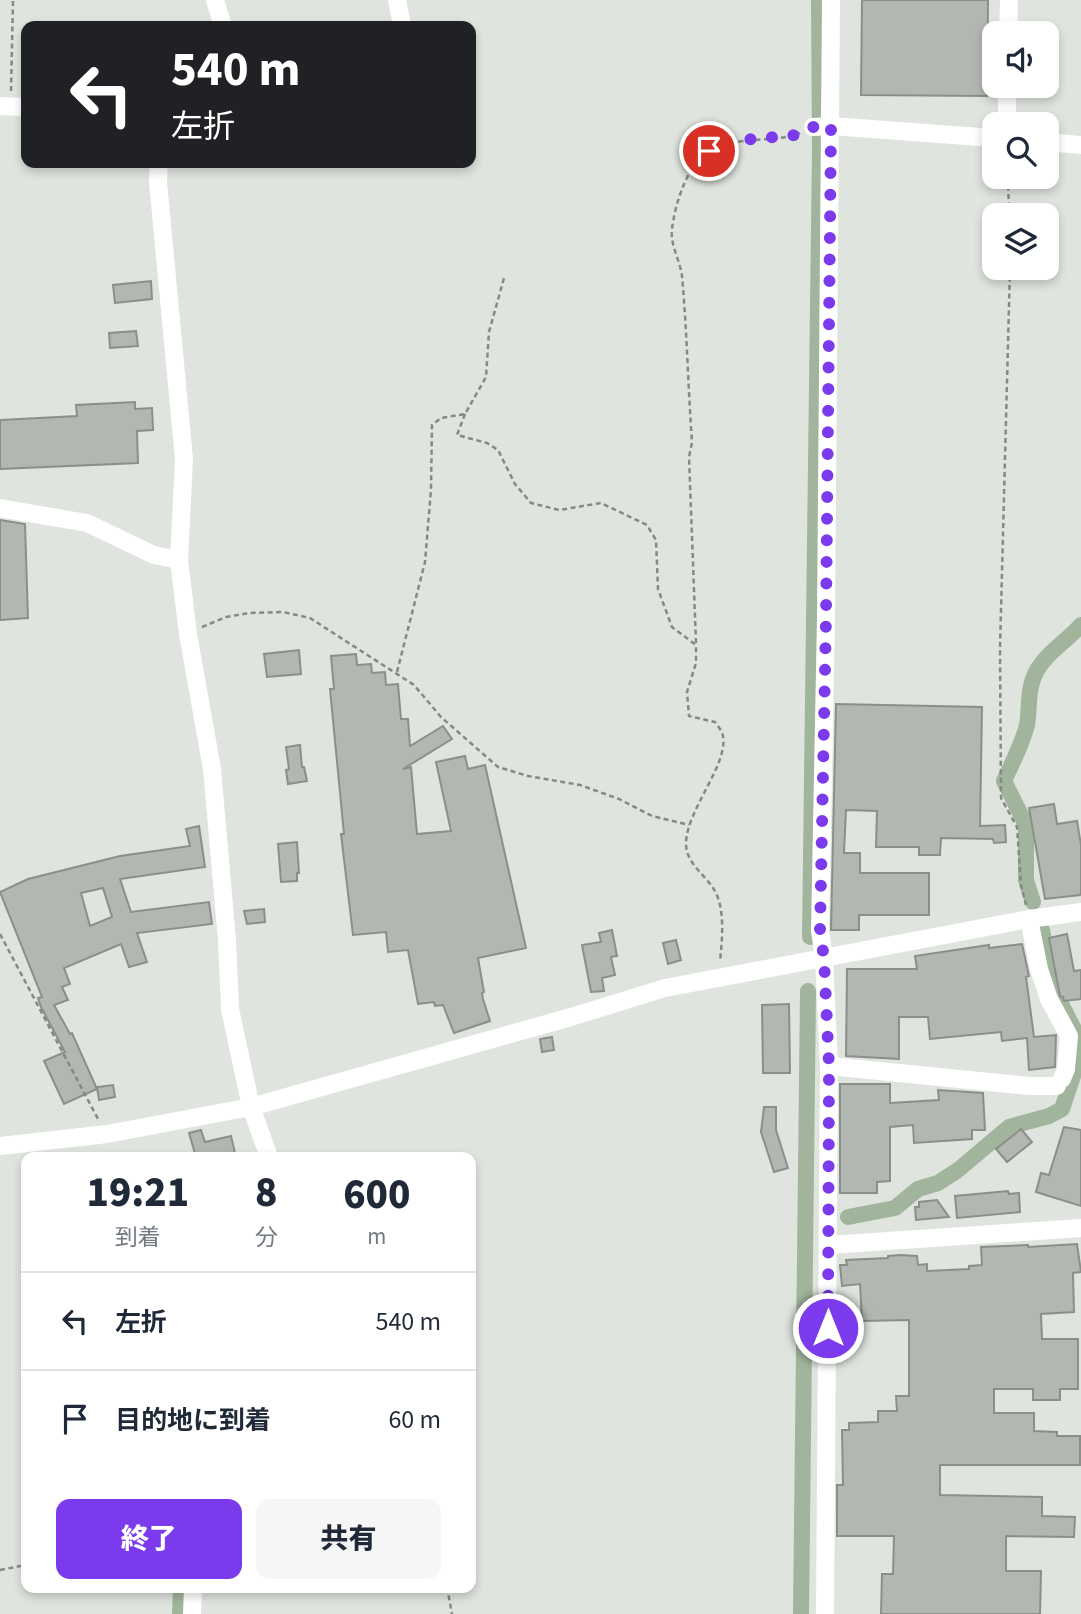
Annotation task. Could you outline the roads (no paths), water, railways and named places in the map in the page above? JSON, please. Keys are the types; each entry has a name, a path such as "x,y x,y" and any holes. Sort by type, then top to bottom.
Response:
{"street":[{"path":"215,0 221,21"},
{"path":"397,0 401,21"},
{"path":"825,1614 829,1066 824,958 820,931 826,618 823,126 829,99 831,0"},
{"path":"1009,0 1009,21"},
{"path":"823,126 982,137"},
{"path":"1059,143 1081,145"},
{"path":"159,168 184,459 179,560 188,634 212,769 227,940 230,1009 251,1107 267,1152"},
{"path":"0,508 87,523 154,555 179,560"},
{"path":"0,1146 107,1134 251,1107 572,1017 665,988 1029,919 1081,912"},
{"path":"829,1066 1029,1086 1060,1083 1066,1069 1069,1036 1049,999 1039,969 1029,919"},
{"path":"828,1245 1081,1228"},
{"path":"192,1614 193,1593"}],"waterway":[{"path":"810,937 820,149 819,0"},
{"path":"1033,902 1026,880 1026,825 1004,781 1025,732 1033,678 1045,659 1081,625"},
{"path":"848,1217 895,1208 918,1189 938,1183 958,1170 1009,1127 1049,1116 1062,1109 1073,1076 1079,1039 1054,990 1042,930"},
{"path":"801,1614 808,991"},
{"path":"180,1614 181,1593"}]}
